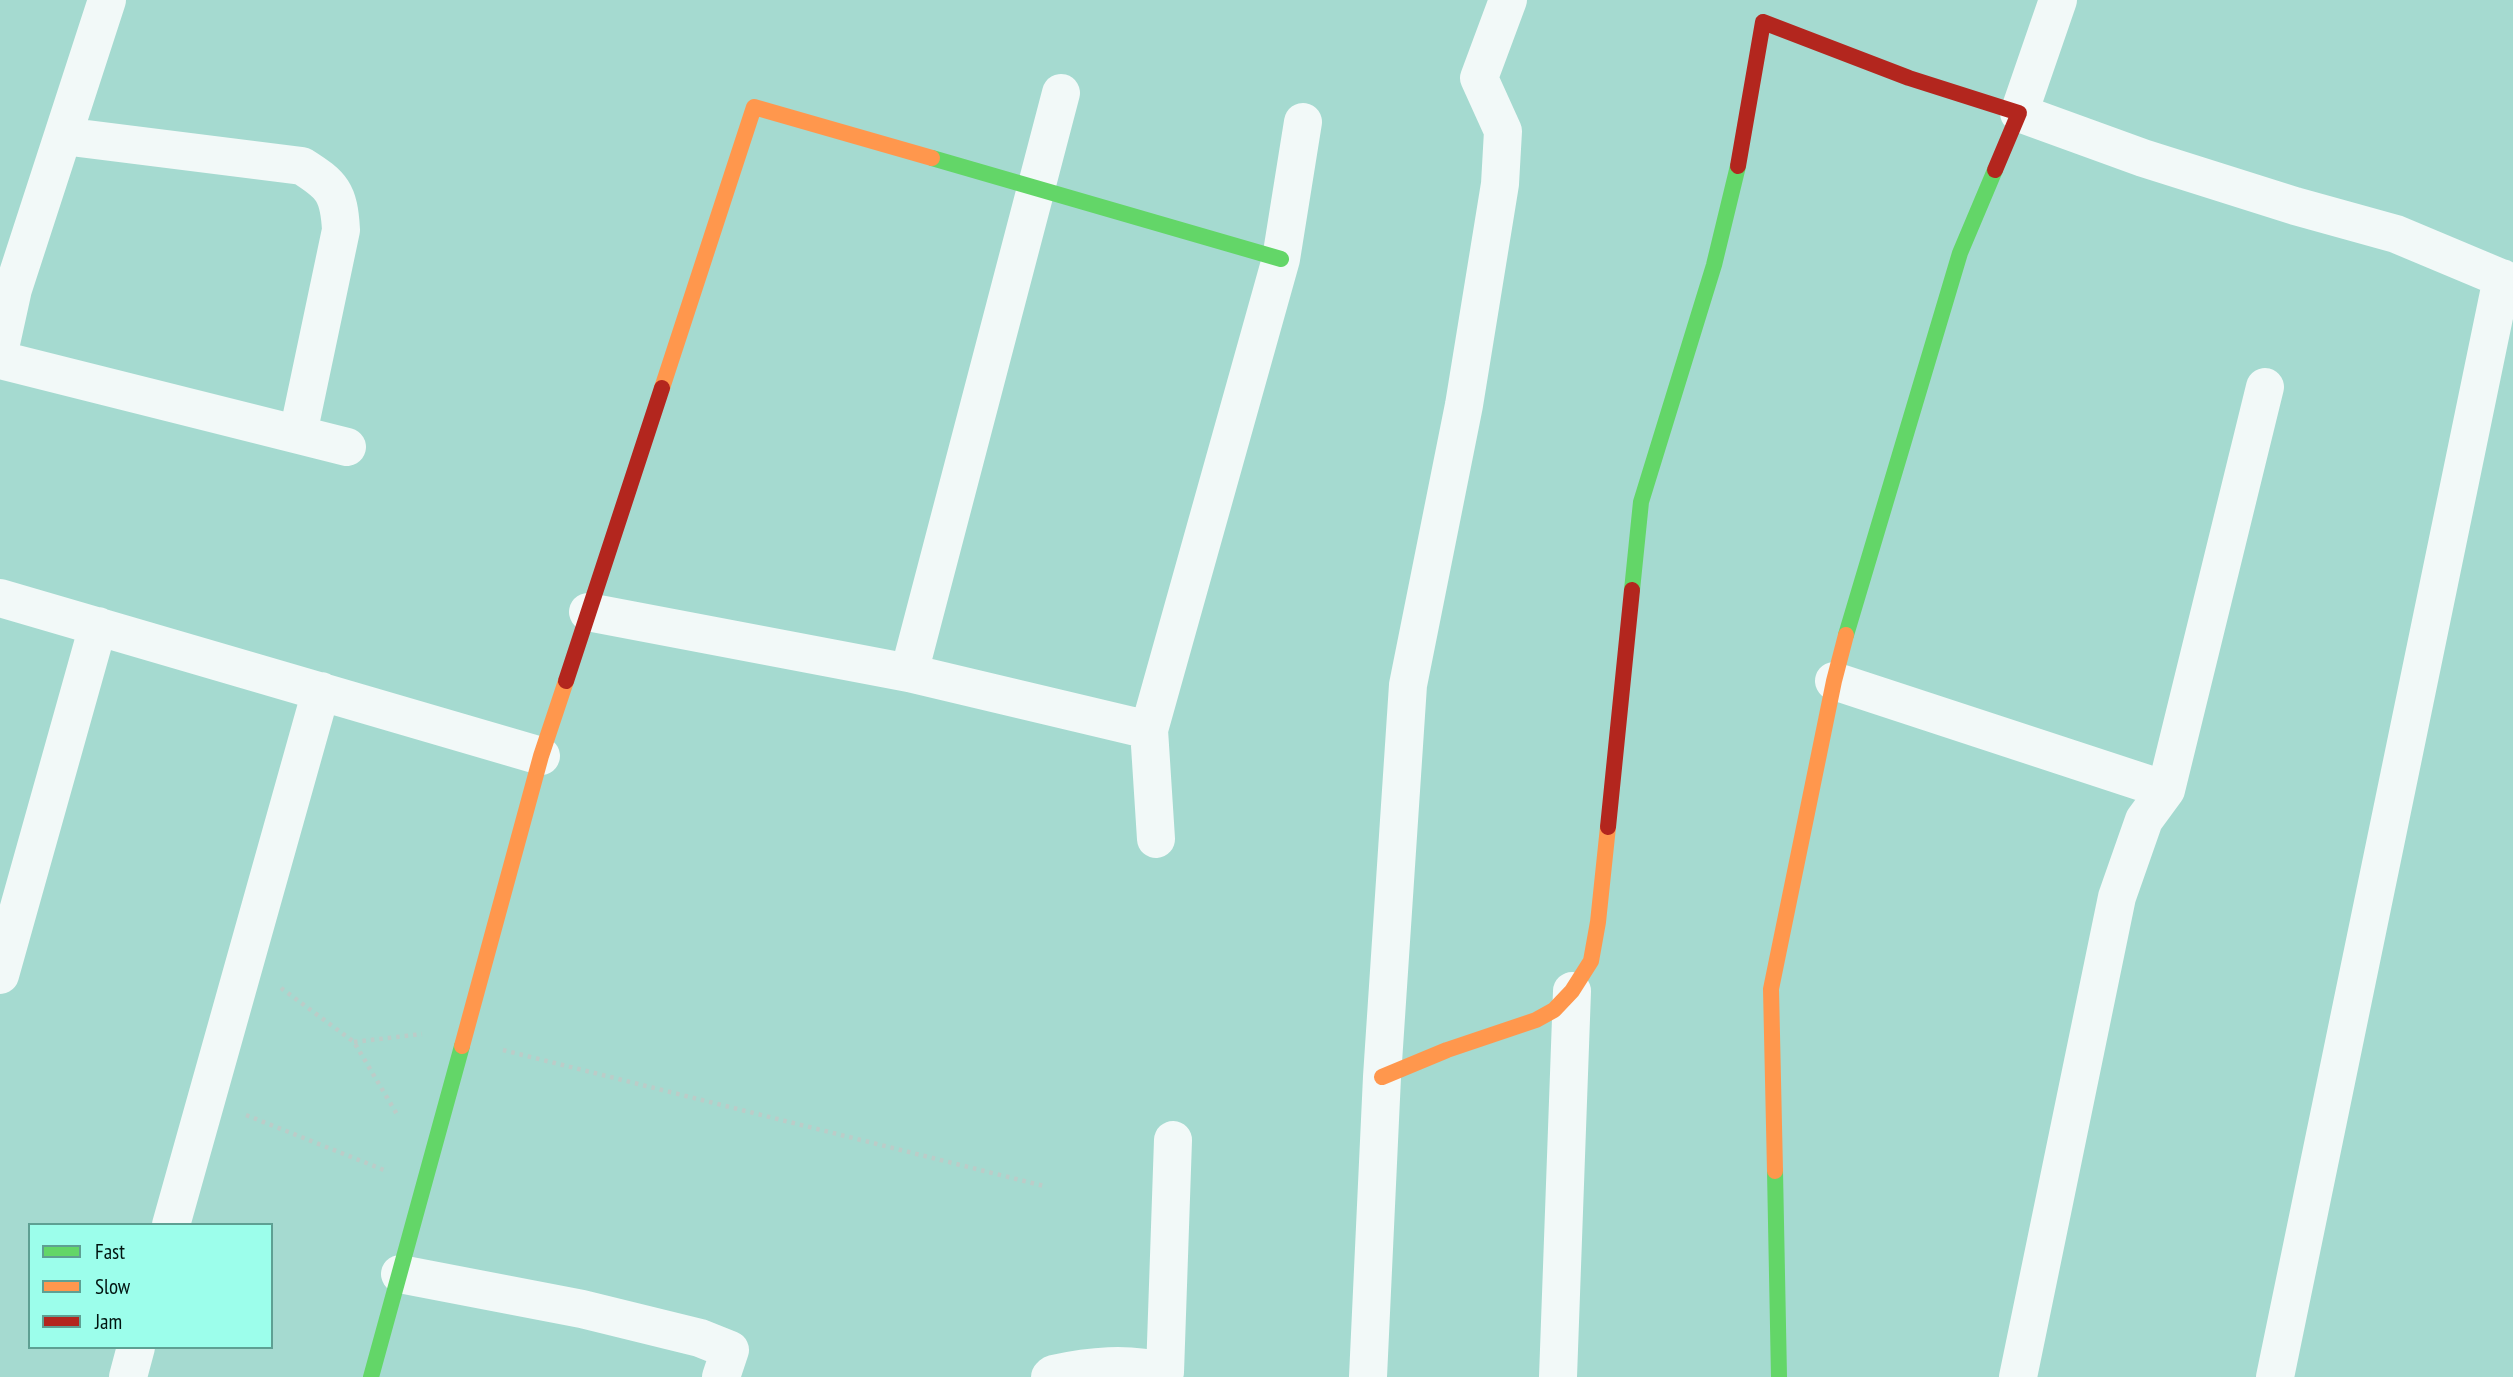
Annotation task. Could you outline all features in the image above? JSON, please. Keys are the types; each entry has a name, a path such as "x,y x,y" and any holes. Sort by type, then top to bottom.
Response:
{"street":[{"path":"0,348 7,288 63,136 107,0"},
{"path":"1368,1377 1382,1077 1408,685 1464,405 1500,184 1503,131 1479,78 1507,0"},
{"path":"1779,1377 1771,989 1834,681 1960,253 2019,113 2058,0"},
{"path":"1382,1077 1447,1050 1536,1020 1554,1010 1572,991 1591,961 1598,922 1642,502 1714,265 1740,159 1767,11 1909,78 2019,113 2143,158 2295,206 2396,234 2507,281 2275,1377"},
{"path":"909,673 1061,93"},
{"path":"371,1377 541,756 754,107 1281,259"},
{"path":"1156,839 1149,730 1281,259 1303,122"},
{"path":"63,136 302,166 328,182 340,209 341,229 298,435"},
{"path":"0,359 347,447"},
{"path":"2018,1377 2117,898 2144,820 2166,790 2265,387"},
{"path":"0,598 541,756"},
{"path":"588,612 909,673 1149,730"},
{"path":"0,975 99,626"},
{"path":"1834,681 2166,790"},
{"path":"171,1223 321,691"},
{"path":"1558,1377 1572,991"},
{"path":"1051,1377 1053,1374 1095,1367 1141,1366 1165,1375 1173,1140"},
{"path":"400,1274 582,1309 700,1338 730,1350 721,1377"},
{"path":"128,1377 135,1349"}],"path":[{"path":"244,961 354,1042 396,1109 400,1122"},
{"path":"354,1042 422,1034 463,1040 1044,1186"},
{"path":"206,1099 423,1186"}],"traffic: fast":[{"path":"932,158 1281,259"},
{"path":"1632,590 1641,502 1714,265 1738,166"},
{"path":"1846,635 1960,253 1995,170"},
{"path":"371,1377 462,1046"},
{"path":"1775,1171 1779,1377"}],"traffic: slow":[{"path":"662,388 754,107 932,158"},
{"path":"1775,1171 1771,989 1834,681 1846,635"},
{"path":"462,1046 541,756 566,681"},
{"path":"1382,1077 1447,1050 1536,1020 1554,1010 1572,991 1591,961 1608,827"}],"traffic: jam":[{"path":"1738,166 1763,22 1909,78 2019,113 1995,170"},
{"path":"566,681 662,388"},
{"path":"1608,827 1632,590"}]}
